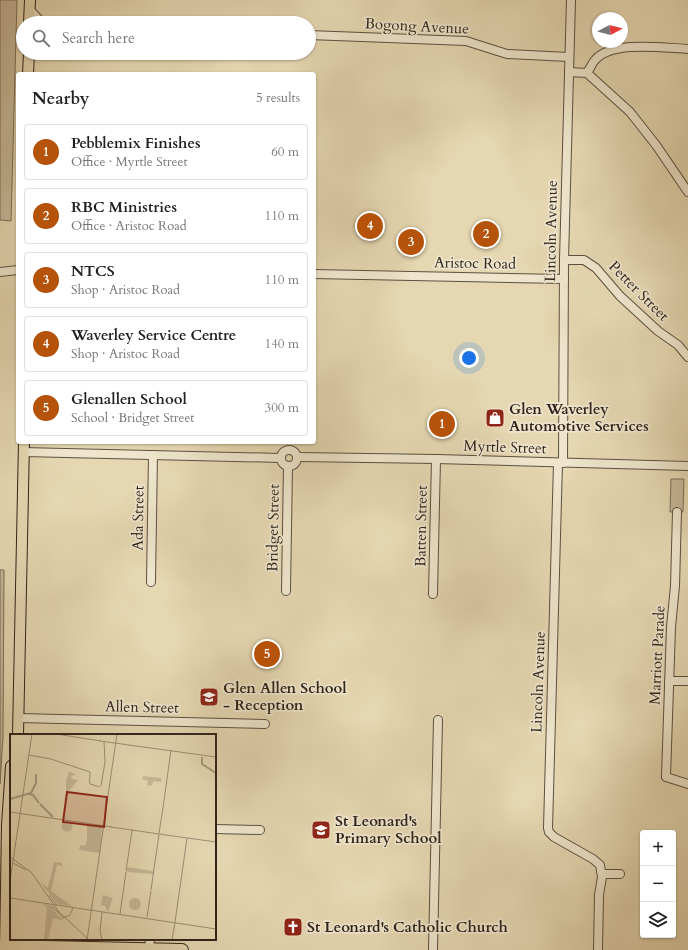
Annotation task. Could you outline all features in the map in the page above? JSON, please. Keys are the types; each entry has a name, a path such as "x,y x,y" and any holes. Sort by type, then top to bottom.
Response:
{"highway":[{"path":"3,947 39,943 149,950 182,950"}],"main road":[{"path":"29,16 30,5"},
{"path":"28,72 29,60"},
{"path":"18,734 24,447"},
{"path":"3,947 10,796"}],"street":[{"name":"Lincoln Avenue","path":"571,0 560,463 548,828 549,832 554,837 599,864 602,874"},
{"path":"30,5 37,16"},
{"name":"Bogong Avenue","path":"316,35 466,41 507,54 569,57"},
{"path":"587,73 595,59 614,49 651,47 688,49"},
{"path":"569,72 587,73 630,112 656,145 688,192"},
{"name":"Petter Street","path":"564,260 584,260 596,268 620,296 658,331 678,345 688,357"},
{"path":"0,272 16,270"},
{"name":"Aristoc Road","path":"316,274 564,279"},
{"path":"24,447 153,455 281,458"},
{"path":"289,449 294,451 298,457 294,464 288,466 283,463 281,458 283,453 289,449"},
{"name":"Ada Street","path":"151,582 153,455"},
{"name":"Myrtle Street","path":"298,457 688,466"},
{"name":"Batten Street","path":"434,594 436,459"},
{"name":"Bridget Street","path":"286,591 288,466"},
{"name":"Marriott Parade","path":"677,512 676,586 671,627 666,777 688,784"},
{"path":"669,681 688,681"},
{"name":"Allen Street","path":"18,718 265,724"},
{"path":"433,950 438,720"},
{"path":"216,829 260,830"},
{"path":"598,950 599,895 602,874 620,874"},
{"path":"149,950 150,940"}],"shaded area":[{"path":"0,0 17,0 11,221 0,220"},
{"path":"671,479 684,479 683,512 670,512"},
{"path":"0,570 4,570 3,737 0,784"}],"place":[{"name":"Waverley Service Centre","path":"370,226"},
{"name":"RBC Ministries","path":"486,234"},
{"name":"NTCS","path":"411,242"},
{"name":"Glen Waverley Automotive Services","path":"495,418"},
{"name":"Pebblemix Finishes","path":"442,424"},
{"name":"Glenallen School","path":"267,654"},
{"name":"Glen Allen School - Reception","path":"209,697"},
{"name":"St Leonard's Primary School","path":"321,830"},
{"name":"St Leonard's Catholic Church","path":"293,927"}]}
